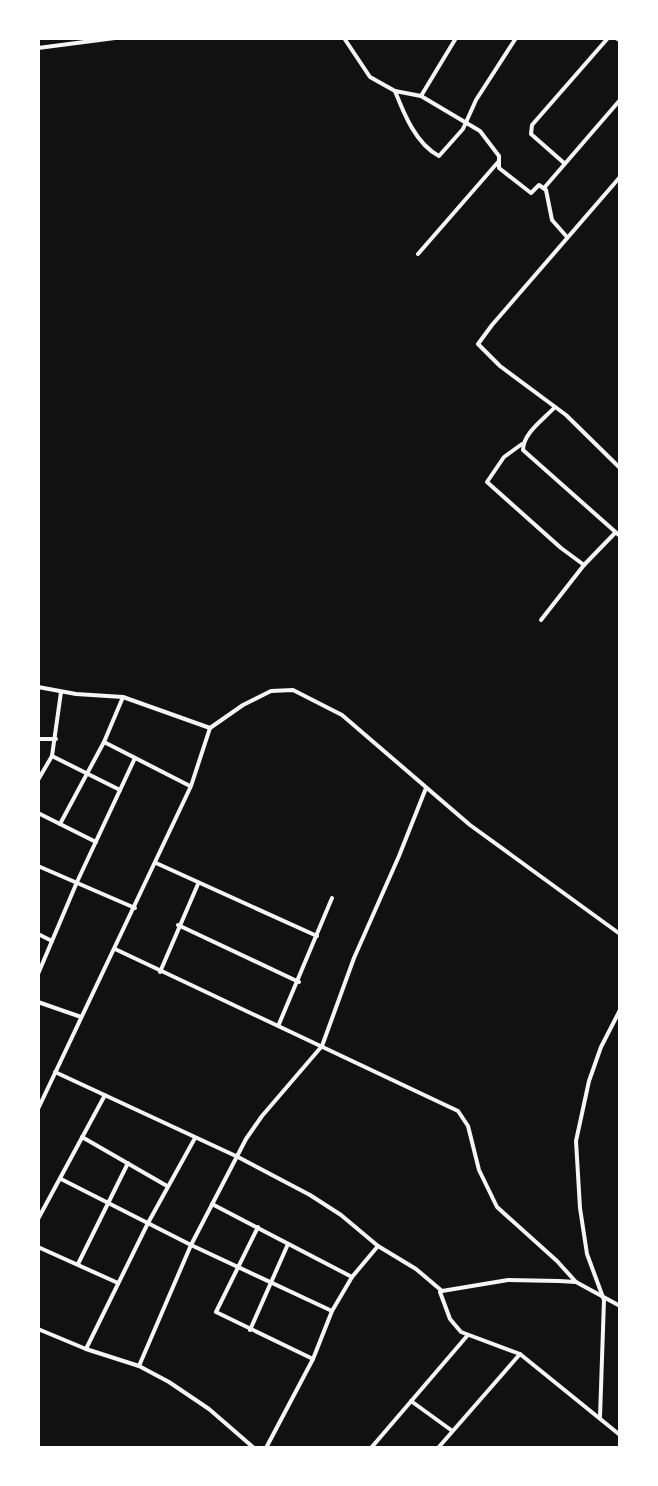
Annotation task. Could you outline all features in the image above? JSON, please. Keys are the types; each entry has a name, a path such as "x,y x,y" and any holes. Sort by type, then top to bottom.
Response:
{"street":[{"path":"38,48 115,38"},
{"path":"344,38 370,77 395,91 421,96 480,131 499,156 499,168 531,193 539,185 544,188 550,199 552,220 568,238"},
{"path":"421,96 456,38"},
{"path":"395,91 405,116 422,141 439,156 463,129 476,100 516,38"},
{"path":"564,163 531,134 532,125 608,38"},
{"path":"544,188 620,100"},
{"path":"418,254 499,161"},
{"path":"620,177 478,344 500,366 555,407 620,468"},
{"path":"555,407 522,444 504,457 487,482 584,565"},
{"path":"522,444 526,454 618,534 584,565 541,620"},
{"path":"38,687 123,697 210,728"},
{"path":"38,1109 191,786 210,728 261,694 293,690 347,719 470,825 620,934"},
{"path":"38,780 52,756 61,692"},
{"path":"60,824 104,742 123,697"},
{"path":"38,739 56,739"},
{"path":"104,742 191,786"},
{"path":"52,756 120,790"},
{"path":"38,974 135,758"},
{"path":"139,1366 191,1245 238,1157 262,1116 322,1046 354,958 426,788"},
{"path":"38,813 96,842"},
{"path":"156,863 317,936"},
{"path":"38,866 135,908"},
{"path":"160,972 198,884"},
{"path":"278,1025 299,982 332,898"},
{"path":"178,925 299,982"},
{"path":"38,934 52,941"},
{"path":"115,949 458,1111 468,1126 479,1170 497,1207 576,1282 620,1306"},
{"path":"38,1002 81,1017"},
{"path":"600,1417 604,1300 587,1254 580,1208 577,1129 601,1047 620,1010"},
{"path":"55,1072 238,1157 326,1204 378,1246 416,1269 440,1289 446,1291 508,1280 576,1282"},
{"path":"38,1219 105,1095"},
{"path":"82,1137 167,1186"},
{"path":"86,1349 167,1186 195,1138"},
{"path":"78,1264 128,1163"},
{"path":"61,1179 191,1245 332,1311"},
{"path":"212,1204 352,1277"},
{"path":"258,1227 216,1312 313,1359"},
{"path":"250,1330 288,1244"},
{"path":"266,1448 313,1359 332,1311 352,1277 378,1246"},
{"path":"38,1247 118,1283"},
{"path":"440,1289 450,1319 467,1336 520,1354 620,1435"},
{"path":"38,1329 139,1366 191,1395 254,1448"},
{"path":"371,1448 467,1336"},
{"path":"438,1448 520,1354"},
{"path":"411,1401 452,1430"}]}
